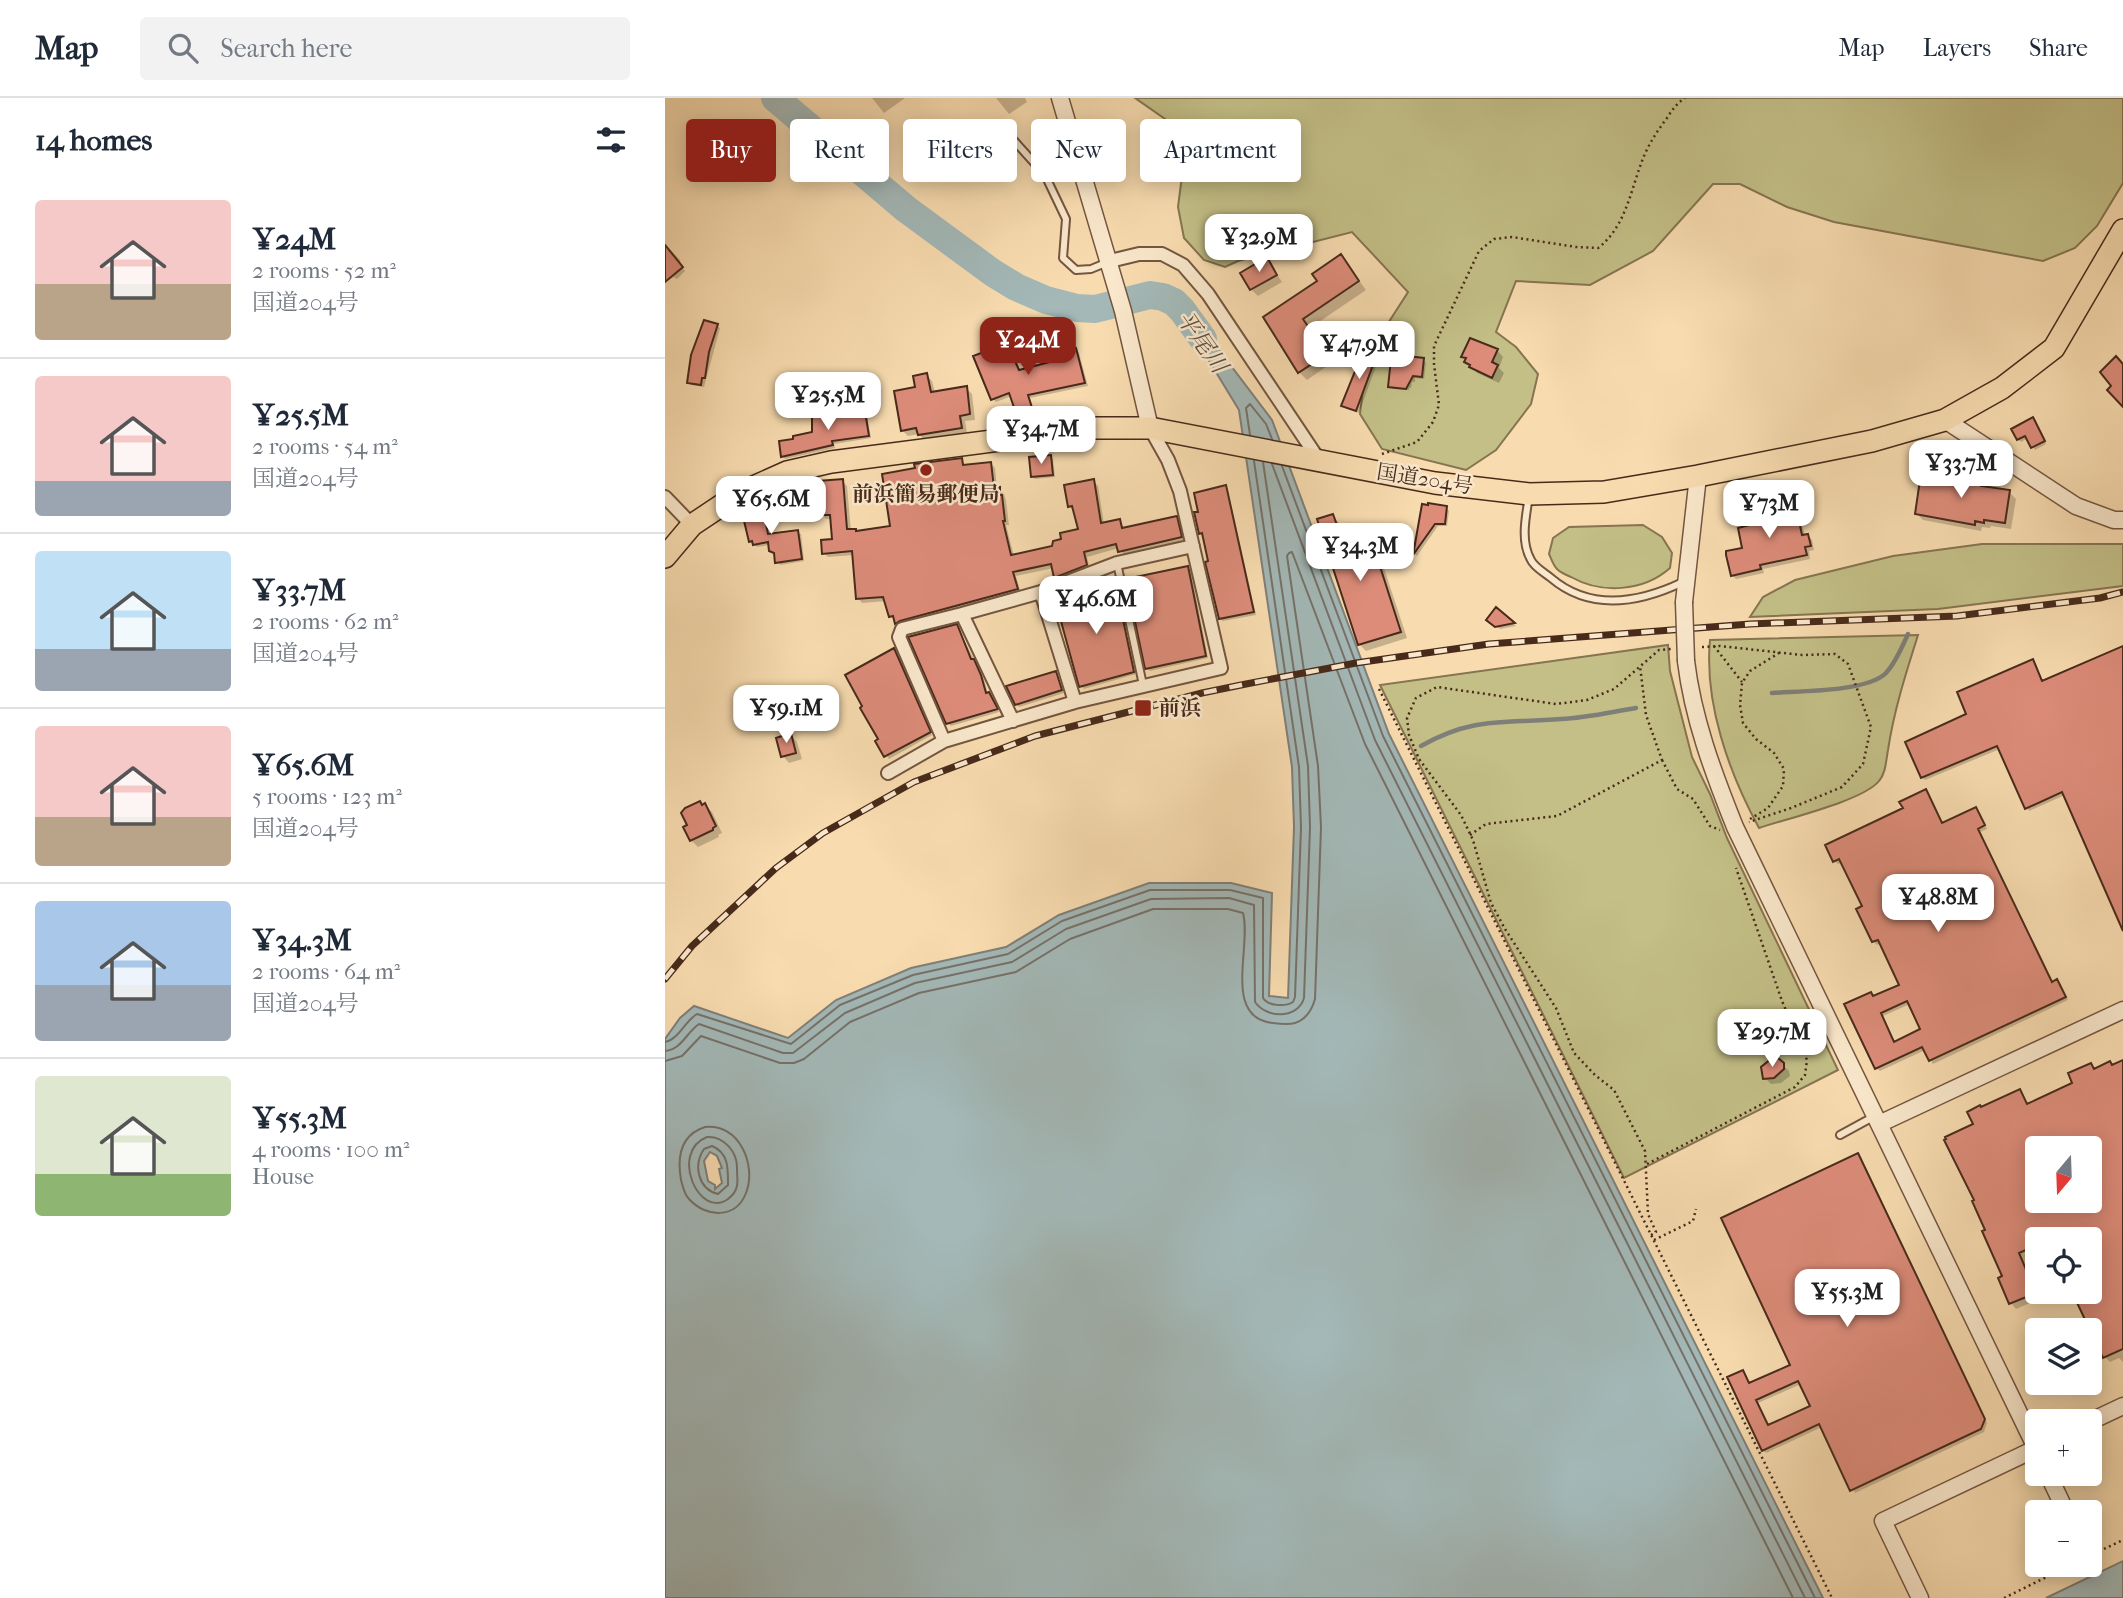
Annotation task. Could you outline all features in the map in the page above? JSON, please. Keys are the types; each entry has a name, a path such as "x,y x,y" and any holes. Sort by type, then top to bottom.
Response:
{"highway":[{"name":"国道204号","path":"665,557 692,525 740,493 787,472 831,461 1091,429 1150,428 1435,483 1529,494 1604,492 1698,477 1872,442 1945,420 2002,388 2054,348 2123,230"}],"street":[{"path":"888,773 944,741 1075,702 1221,668 1180,491 1168,460 1150,428 1112,269 1060,98"},
{"path":"1112,269 1139,254 1162,254 1183,265 1208,294 1311,459"},
{"path":"1945,420 2077,506 2115,520 2123,520"},
{"path":"1698,477 1684,602 1690,695 1706,752 1735,827 2025,1424"},
{"path":"665,497 692,525"},
{"path":"944,741 899,637 902,629 1041,592 1117,562 1193,546"},
{"path":"1041,592 1075,702"},
{"path":"963,614 1013,722"},
{"path":"1877,1120 2123,1010"},
{"path":"2102,1416 2123,1406"},
{"path":"1920,1598 1883,1521 2025,1455"}],"lane":[{"path":"1017,144 1045,175 1066,219 1063,258 1076,270 1112,269"},
{"path":"1529,494 1524,534 1531,561 1558,584 1584,598 1616,602 1656,595 1686,581"},
{"path":"1117,562 1143,685"},
{"path":"1840,1135 1877,1120"}],"path":[{"path":"1370,471 1384,453 1417,442 1433,422 1439,405 1434,346 1479,251 1494,239 1512,237 1598,248 1609,240 1624,214 1644,156 1655,134 1678,102 1685,98"},
{"path":"1714,646 1742,683"},
{"path":"1640,666 1646,715 1662,760 1677,789 1693,799 1710,826 1723,832 1842,787 1863,764 1871,727 1848,664 1835,654 1700,647"},
{"path":"1651,1235 1656,1232 1648,1214 1645,1151 1614,1090 1574,1053 1556,1008 1505,929 1491,903 1461,815 1412,748 1407,718 1416,698 1437,687 1556,704 1587,701 1614,689 1659,650 1673,649"},
{"path":"1735,827 1768,808 1783,786 1784,768 1774,753 1756,739 1743,723 1741,705 1742,683 1750,671 1779,653"},
{"path":"1380,689 1412,748 1832,1598"},
{"path":"1470,835 1486,824 1557,816 1662,760"},
{"path":"1646,1164 1795,1087 1805,1075 1807,1060 1782,1001 1732,858"},
{"path":"1654,1240 1693,1221 1696,1209"},
{"path":"2102,1550 2123,1540"},
{"path":"2004,1598 2047,1577"}],"shaded area":[{"path":"1135,98 2123,98 2123,183 2097,226 2075,248 2043,261 1834,222 1787,207 1740,184 1713,184 1653,251 1590,285 1516,281 1496,332 1516,347 1538,374 1531,404 1496,450 1466,470 1382,449 1360,414 1365,372 1385,328 1408,292 1352,232 1238,261 1225,267 1204,260 1184,238 1178,207 1181,182 1301,182 1301,119 1165,119"},
{"path":"1643,525 1662,537 1672,553 1670,568 1635,586 1608,588 1583,582 1558,570 1549,554 1553,538 1569,527"},
{"path":"1982,544 2123,544 2123,586 1938,609 1750,617 1763,597 1795,580 1893,556"},
{"path":"1918,635 1879,781 1857,796 1759,828 1738,784 1721,737 1711,688 1710,640"},
{"path":"1668,645 1670,671 1692,757 1727,838 1838,1070 1624,1178 1380,685"}],"water":[{"path":"1182,308 1203,329 1272,420 1389,734 1823,1598 665,1598 665,1039 680,1018 694,1006 788,1038 836,1000 911,968 1006,947 1059,915 1149,883 1231,883 1272,893 1269,996 1288,998 1294,827 1292,767 1239,410 1180,310","holes":["710,1152 717,1156 722,1168 719,1169 722,1183 715,1189 715,1185 708,1181 704,1161"]},
{"path":"2123,1561 2123,1598 2046,1598 2090,1577 2102,1577 2102,1571"}],"building":[{"path":"665,245 683,267 665,282"},
{"path":"1341,254 1359,281 1303,319 1327,354 1298,373 1263,317 1317,281 1312,274"},
{"path":"1267,257 1277,275 1250,290 1240,273"},
{"path":"704,320 718,324 709,352 705,378 702,378 701,385 687,383 691,355"},
{"path":"1470,338 1498,349 1492,362 1498,365 1492,378 1469,367 1470,365 1464,362 1466,358 1461,357"},
{"path":"1076,348 1085,383 1028,395 1033,411 1017,416 1009,393 991,400 973,356 989,350 994,361 1012,354 1019,370 1061,359 1059,352"},
{"path":"1364,349 1377,354 1356,411 1341,406"},
{"path":"1397,355 1424,358 1422,377 1413,376 1406,389 1388,387 1391,359 1396,361"},
{"path":"2116,356 2123,364 2123,407 2107,390 2111,386 2100,372"},
{"path":"927,373 931,392 967,386 970,414 960,416 962,428 918,435 916,428 901,431 894,391 915,387 913,376"},
{"path":"862,408 863,412 865,411 869,436 832,441 833,445 781,457 779,441 812,432 812,417"},
{"path":"2033,417 2045,441 2031,448 2025,436 2017,440 2011,429"},
{"path":"1051,455 1053,475 1031,477 1029,457"},
{"path":"962,458 963,465 991,462 994,488 1000,487 1002,495 1003,521 1011,555 1052,546 1053,541 1061,539 1060,533 1078,529 1072,506 1068,507 1064,485 1094,479 1101,523 1120,519 1122,528 1177,516 1182,537 1118,552 1116,544 1084,552 1087,565 1054,578 1051,564 1013,572 1018,589 895,624 893,616 889,617 883,597 856,599 852,551 822,554 821,540 832,539 830,515 820,515 818,481 843,479 847,529 856,531 890,526 882,474 915,468 914,464"},
{"path":"1921,473 1981,482 1981,486 2010,490 2005,523 1984,520 1984,523 1975,521 1975,525 1915,514"},
{"path":"1226,485 1254,612 1219,619 1205,562 1208,561 1202,533 1199,534 1194,512 1198,512 1194,493"},
{"path":"1795,502 1802,535 1808,534 1811,546 1805,547 1807,555 1760,565 1761,569 1731,576 1726,551 1742,548 1738,528 1757,523 1753,512"},
{"path":"762,504 768,534 798,530 802,559 775,563 774,553 769,551 768,542 753,545 752,541 749,542 741,508"},
{"path":"1422,504 1447,506 1445,524 1435,524 1413,555"},
{"path":"1333,514 1339,531 1344,529 1347,539 1369,532 1401,632 1358,645 1317,519"},
{"path":"1188,566 1206,656 1145,669 1126,579"},
{"path":"1116,586 1134,672 1079,687 1056,603"},
{"path":"1496,607 1515,623 1495,627 1486,620"},
{"path":"957,624 971,659 974,659 981,675 986,693 989,692 998,709 946,724 908,637"},
{"path":"2123,646 2123,931 2062,792 2025,809 1997,746 1921,778 1905,742 1966,714 1957,692 2033,659 2042,681"},
{"path":"894,648 931,732 884,757 875,741 878,739 845,675"},
{"path":"1056,671 1062,690 1015,705 1006,686"},
{"path":"791,733 796,753 781,757 776,738"},
{"path":"1926,789 1942,823 1976,807 1985,825 1978,829 2052,982 2057,979 2066,997 1929,1061 1922,1047 1875,1069 1844,1004 1871,992 1873,996 1899,985 1878,940 1872,942 1856,909 1862,906 1839,859 1833,862 1825,845 1903,808 1899,802","holes":["1907,1001 1920,1029 1894,1042 1881,1013"]},
{"path":"700,801 702,805 705,803 716,826 690,841 683,827 687,825 681,813"},
{"path":"1778,1058 1784,1063 1784,1069 1774,1078 1763,1079 1761,1067 1771,1059"},
{"path":"2123,1060 2123,1349 2103,1358 2102,1318 2084,1318 2078,1304 2102,1304 2102,1227 2025,1227 2025,1250 2019,1253 2025,1267 2025,1297 2009,1304 1998,1278 2002,1276 1982,1231 1985,1230 1972,1201 1974,1200 1944,1140 1945,1137 1973,1124 1967,1112 1980,1105 1981,1107 2020,1089 2027,1104 2072,1083 2068,1073 2091,1063 2094,1069 2110,1061 2112,1065"},
{"path":"1858,1153 1985,1419 1981,1429 1850,1491 1819,1424 1762,1451 1727,1377 1743,1370 1749,1383 1790,1365 1721,1218","holes":["1798,1381 1810,1406 1768,1425 1756,1400"]}],"waterway":[{"name":"平尾川","path":"775,98 906,209 1016,287 1046,300 1077,308 1095,309 1150,295 1163,297 1182,310 1203,339"},
{"path":"1772,693 1849,687 1877,679 1893,664 1908,634"},
{"path":"1421,746 1457,730 1489,723 1580,717 1636,708"}],"railway":[{"path":"665,979 692,946 776,868 823,833 914,782 1035,736 1246,684 1356,663 1489,644 1750,624 1957,616 2100,598 2123,592"}],"place":[{"name":"前浜簡易郵便局","path":"926,470"},
{"name":"前浜","path":"1143,708"}]}
